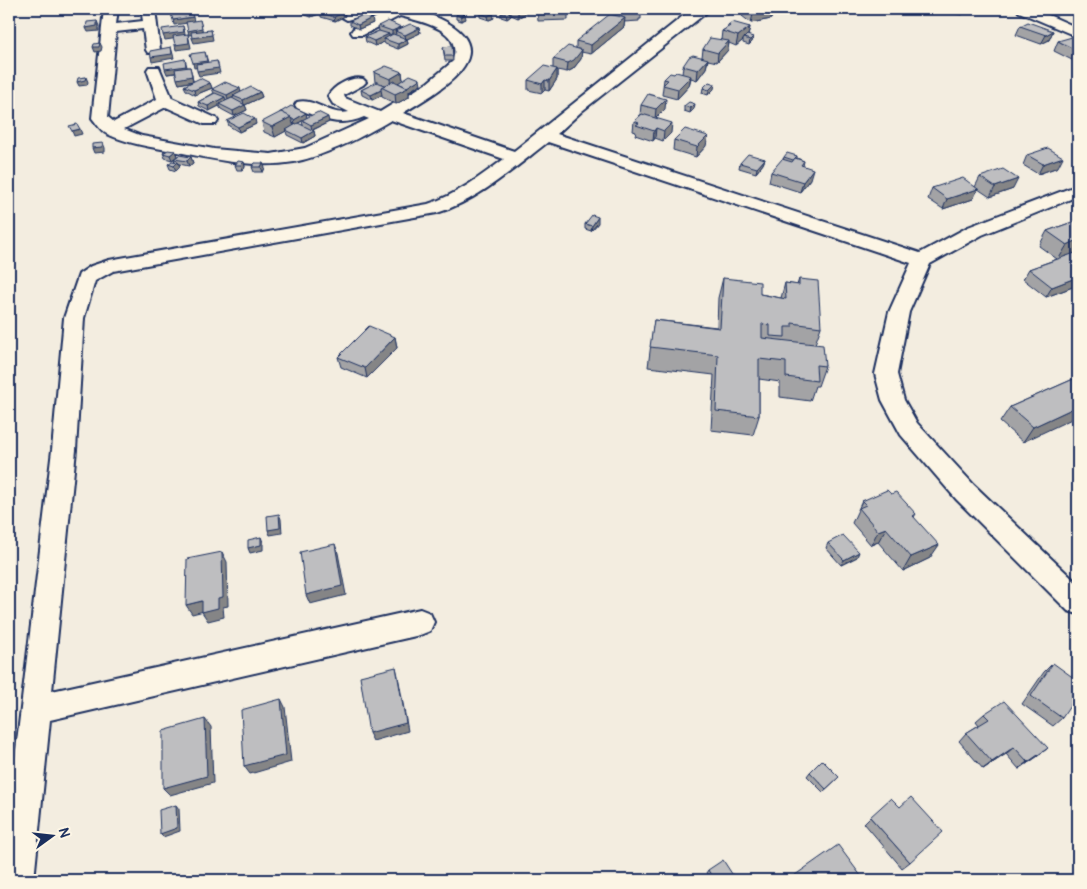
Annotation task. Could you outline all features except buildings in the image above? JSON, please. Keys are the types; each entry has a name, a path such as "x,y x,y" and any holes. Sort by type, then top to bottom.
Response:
{"street":[{"path":"111,9 100,118 111,130 128,138 237,159 260,160 286,158 309,153 346,137 432,87 457,67 462,53 460,43 455,33 446,27 394,12 366,10 347,16"},
{"path":"148,9 153,50"},
{"path":"675,9 699,12"},
{"path":"1024,9 1078,33"},
{"path":"358,32 394,12"},
{"path":"17,880 64,450 74,318 86,278 98,270 109,266 431,209 453,201 474,189 546,136 576,108 699,12"},
{"path":"109,29 149,24"},
{"path":"154,70 165,101 210,120"},
{"path":"358,82 338,92 336,96 339,101 364,112 384,116 517,158"},
{"path":"111,130 165,101"},
{"path":"303,105 335,119 352,118 364,112"},
{"path":"546,136 922,260"},
{"path":"1078,190 975,231 922,260 900,312 886,374 893,400 909,429 965,492 1078,602"},
{"path":"36,709 420,622"}]}
